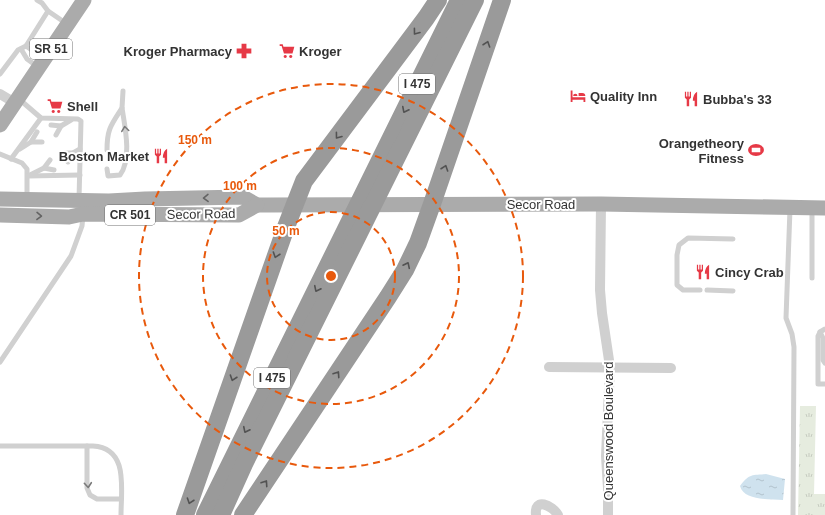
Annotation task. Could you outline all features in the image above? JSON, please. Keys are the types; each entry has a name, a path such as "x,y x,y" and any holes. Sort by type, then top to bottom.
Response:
{"highway":[{"path":"185,515 304,181 438,0"},
{"name":"I 475","path":"384,169 460,0"},
{"name":"I 475","path":"205,515 384,169 475,0"},
{"path":"243,515 400,277 418,243 502,0"},
{"name":"I 475","path":"221,515 347,242"}],"main road":[{"name":"SR 51","path":"0,125 84,0"},
{"name":"Secor Road","path":"3,198 81,208 244,197 257,205 294,206 601,204 819,208"},
{"name":"Secor Road","path":"0,215 69,217 81,208"}],"street":[{"path":"0,94 16,101"},
{"name":"Queenswood Boulevard","path":"601,204 600,290 610,367 606,456 608,515"},
{"path":"549,367 670,368"},
{"path":"536,515 537,508 539,505 543,504 548,505 558,515"}],"lane":[{"path":"37,0 42,3 48,11 67,24"},
{"path":"1,72 18,50 26,46 48,11"},
{"path":"26,46 42,63"},
{"path":"21,49 27,59 42,63"},
{"path":"107,169 108,176 120,175 124,170 126,163 126,138 122,108 123,91"},
{"path":"0,362 71,256 82,226 80,175 81,122 78,119 41,118 16,101"},
{"path":"107,150 107,134 113,121 122,108"},
{"path":"11,159 41,118"},
{"path":"56,135 61,126 72,119"},
{"path":"51,125 61,126"},
{"path":"32,142 37,132"},
{"path":"17,151 32,142 42,142"},
{"path":"64,153 73,153 80,149"},
{"path":"68,162 73,153"},
{"path":"0,154 22,163 27,168 27,200"},
{"path":"28,176 44,168 50,160"},
{"path":"44,168 54,170"},
{"path":"28,176 80,175"},
{"path":"790,208 786,318 792,334 794,347 793,515"},
{"path":"812,278 819,208"},
{"path":"700,290 683,290 677,286 677,255 680,246 688,238 733,240"},
{"path":"707,290 732,291"},
{"path":"825,329 823,329 818,336 818,384 825,384"},
{"path":"820,332 823,338 823,360 825,363"},
{"path":"0,446 87,446 103,448 116,457 120,468 121,515"},
{"path":"87,446 87,488 90,495 97,499 121,498"}],"green space":[{"path":"800,406 816,406 814,494 825,494 825,515 798,515"}],"water":[{"path":"766,474 785,479 783,500 752,497 742,491 740,486 748,477"}],"place":[{"name":"Kroger Pharmacy","path":"244,51"},
{"name":"Kroger","path":"287,51"},
{"name":"Quality Inn","path":"578,96"},
{"name":"Bubba's 33","path":"691,99"},
{"name":"Shell","path":"55,106"},
{"name":"Orangetheory Fitness","path":"756,150"},
{"name":"Boston Market","path":"161,156"},
{"name":"Cincy Crab","path":"703,272"}]}
